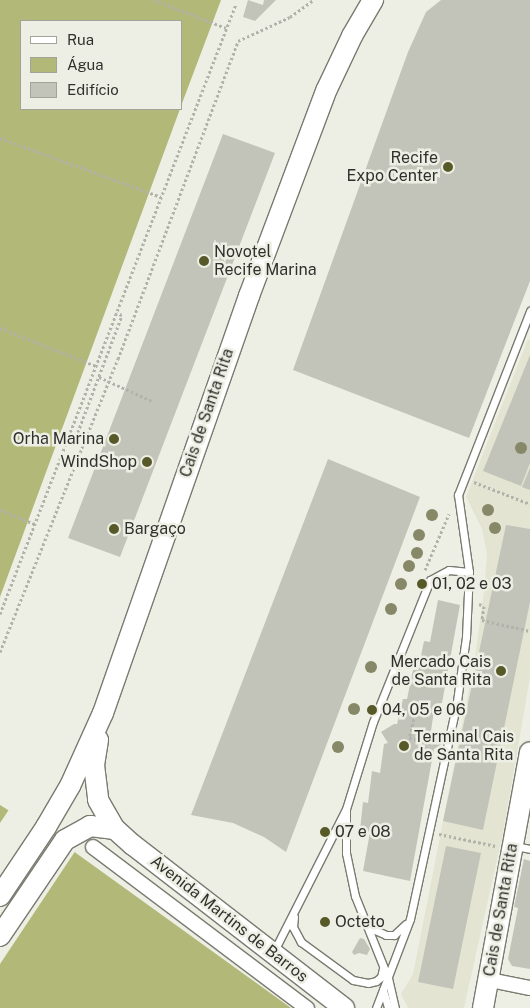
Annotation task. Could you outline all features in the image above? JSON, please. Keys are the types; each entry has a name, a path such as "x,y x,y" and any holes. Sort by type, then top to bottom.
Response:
{"main road":[{"name":"Cais de Santa Rita","path":"0,896 46,827 70,786 103,713 249,296 327,89 352,36 372,0"},
{"name":"Avenida Martins de Barros","path":"103,713 94,765 98,800 115,828 133,845 344,1008"},
{"name":"Cais de Santa Rita","path":"483,1008 518,848 530,752"},
{"path":"0,936 65,840 90,826 115,828"}],"street":[{"path":"92,847 307,1008"},
{"path":"490,980 530,988"}],"lane":[{"path":"376,1008 410,919 447,746 462,664 469,572 458,496 530,311"},
{"path":"272,954 346,809 381,702 430,580 449,570 469,572"},
{"path":"346,809 346,853 355,896 388,978 395,1008"},
{"path":"294,914 293,927 297,938 353,980 368,983 376,981 381,977 383,968"},
{"path":"362,914 375,930 394,935 410,919"},
{"path":"383,989 388,1008"}],"path":[{"path":"154,0 226,28"},
{"path":"0,652 109,381 238,41 290,17 313,0"},
{"path":"0,614 236,4"},
{"path":"0,138 161,197"},
{"path":"69,435 76,437 122,315 116,313"},
{"path":"0,328 96,366"},
{"path":"99,377 152,401"},
{"path":"464,478 530,504"},
{"path":"0,510 35,524"},
{"path":"468,603 484,606 481,625"},
{"path":"482,620 530,631"},
{"path":"381,702 415,714 409,738 447,746"},
{"path":"429,832 518,848"}],"shaded area":[{"name":"Mercado Cais de Santa Rita","path":"528,339 530,340 530,678 503,833 464,1008 408,1008 401,994 413,974 474,664 484,591 487,554 482,529 466,497"}],"water":[{"path":"0,0 221,0 182,103 182,20 20,20 20,110 180,110 0,597"},
{"path":"0,805 69,848 291,1008 0,1008"}],"pier":[{"path":"10,808 76,850 0,964 0,823"}],"building":[{"path":"248,0 263,5 264,0 276,0 255,21 243,17"},
{"name":"Recife Expo Center","path":"441,0 530,0 530,281 469,438 293,370 408,52 426,12"},
{"name":"Novotel Recife Marina","path":"223,134 275,153 120,557 68,538"},
{"path":"530,355 530,463 521,486 483,471"},
{"path":"328,459 420,497 286,852 264,837 233,823 191,815"},
{"path":"530,468 530,490 522,487"},
{"path":"506,525 530,529 530,602 483,830 443,821"},
{"path":"438,600 460,605 442,703 435,704 431,731 436,732 444,743 434,749 410,881 363,871 370,832 360,830 363,802 368,803 372,771 380,773 384,744 388,743 381,732 397,724 403,699 407,699 413,670 418,670 424,641 430,642"},
{"path":"446,846 481,853 453,989 418,982"},
{"path":"524,859 530,861 530,969 512,966 508,959 518,908 514,907"},
{"path":"360,938 364,939 370,949 367,955 359,953 354,955 352,952"}],"place":[{"name":"Recife Expo Center","path":"448,167"},
{"name":"Novotel Recife Marina","path":"204,261"},
{"name":"Orha Marina","path":"114,439"},
{"name":"WindShop","path":"147,462"},
{"name":"Bargaço","path":"114,529"},
{"name":"01, 02 e 03","path":"422,584"},
{"name":"Mercado Cais de Santa Rita","path":"501,671"},
{"name":"04, 05 e 06","path":"372,710"},
{"name":"Terminal Cais de Santa Rita","path":"404,746"},
{"name":"07 e 08","path":"325,832"},
{"name":"Octeto","path":"325,922"}]}
